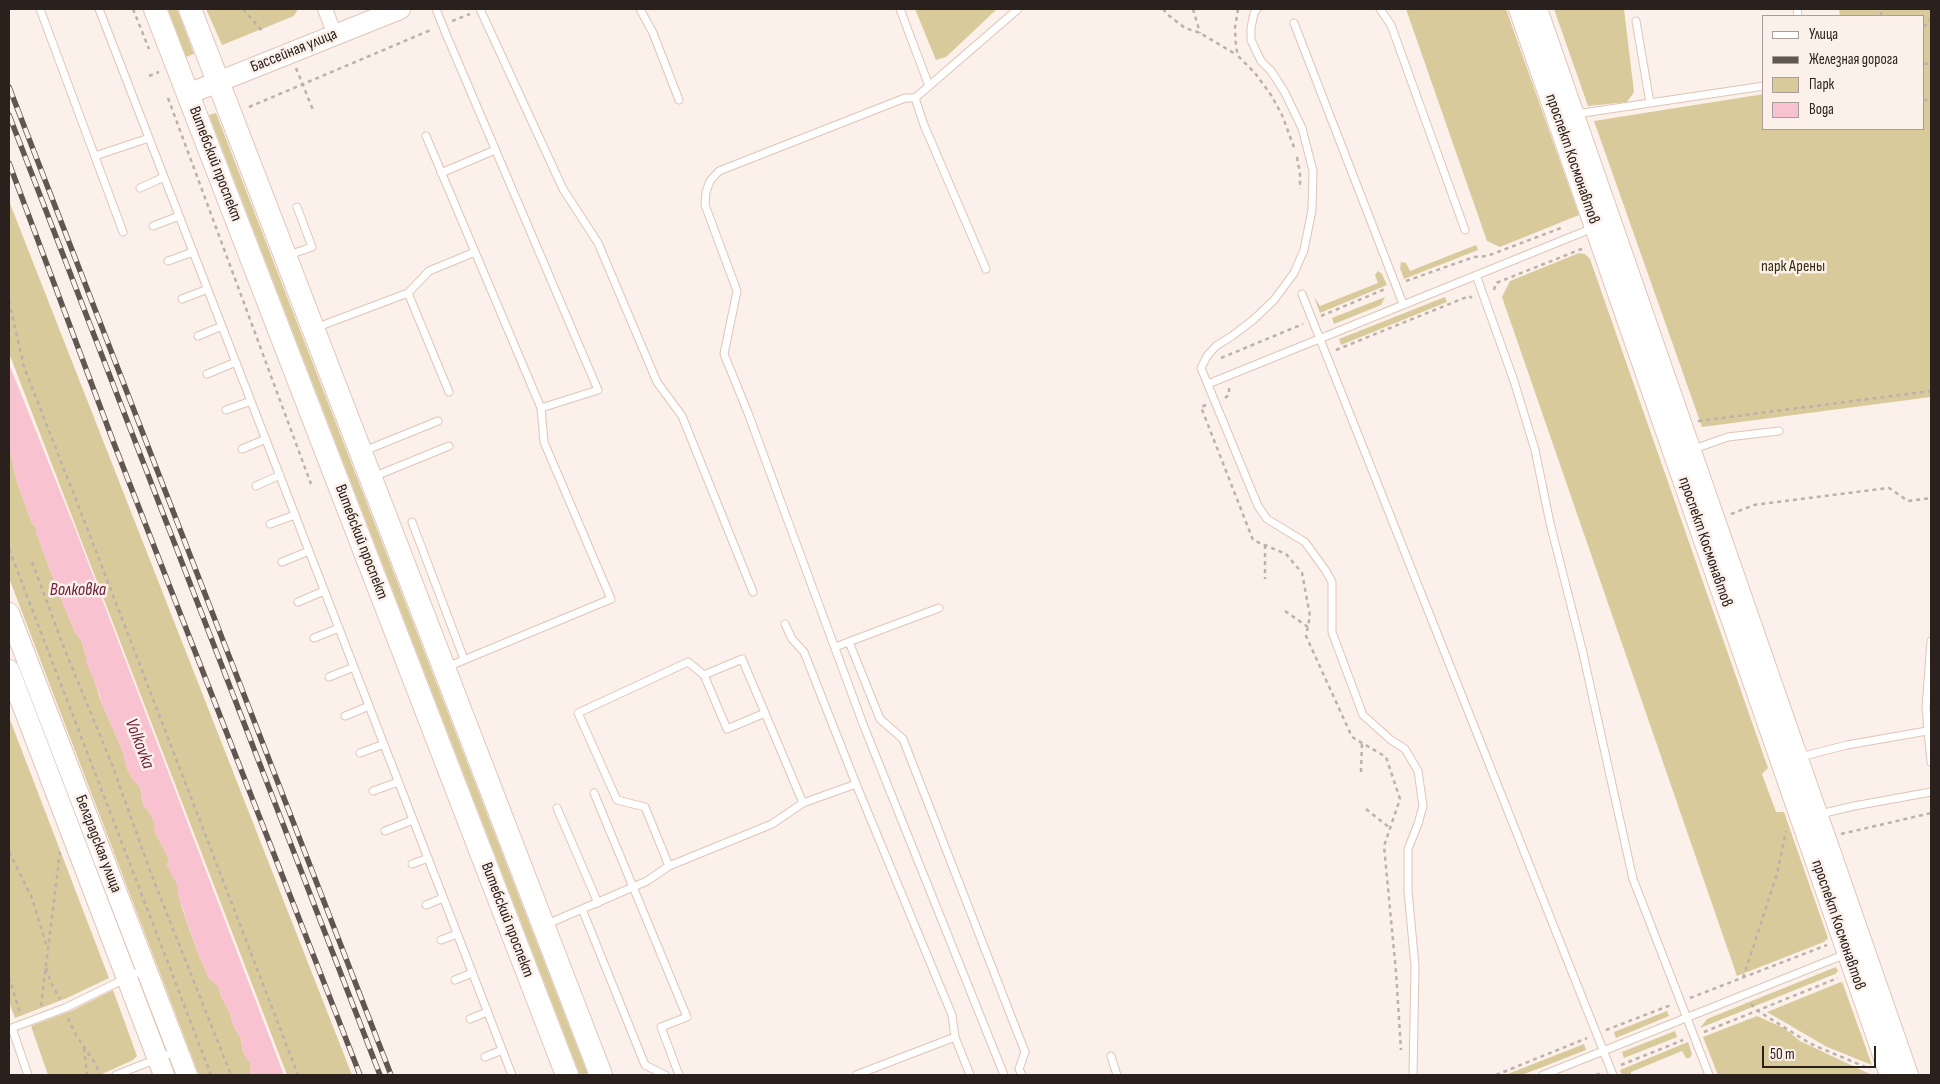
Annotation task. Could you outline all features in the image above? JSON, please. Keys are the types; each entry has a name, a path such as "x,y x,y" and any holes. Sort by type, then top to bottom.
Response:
{"main road":[{"name":"Витебский проспект","path":"155,9 178,95 567,1075"},
{"name":"Витебский проспект","path":"190,9 284,257 371,478 454,664 544,926 602,1075"}],"street":[{"path":"325,9 335,35"},
{"name":"Бассейная улица","path":"178,95 218,82 400,9"},
{"name":"проспект Космонавтов","path":"1519,9 1566,117"},
{"name":"проспект Космонавтов","path":"1537,9 1599,231 1848,948 1908,1075"},
{"name":"проспект Космонавтов","path":"1599,231 1691,450 1817,815 1848,948 1884,1074"},
{"name":"Белградская улица","path":"9,613 187,1075"},
{"name":"Белградская улица","path":"9,670 161,1067"}],"lane":[{"path":"40,9 123,232"},
{"path":"99,9 512,1075"},
{"path":"436,9 598,390 541,408"},
{"path":"640,9 653,33 679,100"},
{"path":"900,9 929,86"},
{"path":"1004,1075 867,733 755,431 724,354 737,291 705,205 706,192 710,181 719,171 905,98 915,98 1018,9"},
{"path":"1257,9 1254,13 1251,40 1261,61 1271,71 1284,91 1302,128 1313,171 1313,195 1304,250 1294,273 1274,300 1246,325 1216,346 1207,356 1201,368 1258,506 1267,519 1305,542 1332,582 1332,632 1363,715 1391,740 1405,749 1418,771 1423,806 1408,849 1408,891 1415,966 1413,1075"},
{"path":"1380,9 1394,34 1465,230"},
{"path":"481,10 563,189 598,243 657,382 682,416 753,592"},
{"path":"1636,20 1650,103"},
{"path":"1294,23 1403,304"},
{"path":"1566,117 1762,86"},
{"path":"915,98 924,125 986,269"},
{"path":"412,522 454,664 611,599 544,442 541,408 426,136"},
{"path":"95,156 149,138"},
{"path":"441,173 495,150"},
{"path":"140,188 164,177"},
{"path":"284,257 312,246 297,207"},
{"path":"153,226 179,216"},
{"path":"1208,384 1476,274 1599,231"},
{"path":"168,261 193,252"},
{"path":"313,329 408,293 429,271 475,252"},
{"path":"1476,274 1523,407 1533,442 1550,523 1582,649 1633,879 1709,1075"},
{"path":"182,299 208,289"},
{"path":"408,293 449,392"},
{"path":"1302,294 1612,1072"},
{"path":"198,336 222,326"},
{"path":"207,374 236,362"},
{"path":"226,410 251,400"},
{"path":"361,452 438,421"},
{"path":"1691,450 1728,438 1779,431"},
{"path":"242,449 266,439"},
{"path":"371,478 449,446"},
{"path":"256,486 280,475"},
{"path":"270,524 295,515"},
{"path":"282,562 309,551"},
{"path":"298,602 324,591"},
{"path":"835,648 939,608"},
{"path":"785,624 792,640 804,652 856,784 952,1015 955,1038 970,1075"},
{"path":"314,638 339,628"},
{"path":"1931,641 1926,689 1927,731 1931,762"},
{"path":"849,642 880,718 902,739 909,756 1025,1052 1019,1069 1022,1075"},
{"path":"704,675 742,659 803,803"},
{"path":"670,866 645,807 617,800 578,713 688,662 704,675 727,729 765,713"},
{"path":"329,677 354,667"},
{"path":"345,716 369,706"},
{"path":"1797,758 1847,745 1927,731"},
{"path":"360,753 384,744"},
{"path":"374,791 398,782"},
{"path":"544,926 647,881 670,866 772,824 803,803 856,784"},
{"path":"1817,815 1854,806 1931,792"},
{"path":"594,793 687,1017 661,1027 680,1075"},
{"path":"557,808 598,902"},
{"path":"385,831 413,820"},
{"path":"412,864 428,858"},
{"path":"426,905 443,898"},
{"path":"582,909 645,1065 665,1075"},
{"path":"441,940 457,934"},
{"path":"1543,1075 1686,1018 1848,948"},
{"path":"28,1075 10,1029 65,1008 146,968"},
{"path":"455,980 472,973"},
{"path":"470,1019 488,1012"},
{"path":"856,1075 955,1038"},
{"path":"485,1057 502,1050"},
{"path":"116,1075 161,1067 177,1051"},
{"path":"1111,1056 1117,1075"}],"path":[{"path":"133,9 152,56"},
{"path":"243,9 264,34"},
{"path":"1163,9 1186,28 1200,33 1238,56 1254,73 1282,115 1296,154 1300,174 1300,189 1313,195"},
{"path":"1193,9 1200,33"},
{"path":"1238,9 1235,28 1238,56"},
{"path":"249,107 442,24 481,10"},
{"path":"290,53 313,110"},
{"path":"155,64 158,73"},
{"path":"149,76 165,70"},
{"path":"178,95 312,484"},
{"path":"1405,282 1474,258 1487,256 1564,226"},
{"path":"1334,351 1469,296 1475,302 1493,294 1496,283 1599,231"},
{"path":"1320,317 1389,288"},
{"path":"9,301 24,367 298,1075"},
{"path":"1215,361 1307,322"},
{"path":"1231,385 1228,390 1229,395 1215,403 1201,407 1252,540 1286,554 1302,573 1310,616 1306,636 1352,737 1386,757 1400,799 1384,846 1402,1057"},
{"path":"1694,422 1931,391"},
{"path":"1727,516 1754,505 1889,488 1908,501 1931,498"},
{"path":"1265,545 1265,579"},
{"path":"9,549 211,1075"},
{"path":"32,562 112,767 150,871 232,1075"},
{"path":"1285,611 1308,626"},
{"path":"1361,772 1362,743"},
{"path":"1366,809 1390,828"},
{"path":"1837,835 1931,813"},
{"path":"1743,978 1778,874 1786,831"},
{"path":"41,1017 47,948 60,844"},
{"path":"9,852 32,898 47,948"},
{"path":"1688,999 1743,978 1848,948"},
{"path":"45,967 71,1024 92,1057 100,1075"},
{"path":"1701,1033 1844,975"},
{"path":"9,977 23,1024"},
{"path":"1496,1075 1675,1004"},
{"path":"1758,1011 1811,1044 1884,1074"},
{"path":"1596,1075 1612,1072 1687,1039"},
{"path":"84,1047 87,1075"}],"green space":[{"path":"168,9 177,9 194,54 186,57"},
{"path":"206,9 298,9 294,16 222,45"},
{"path":"915,9 997,9 946,57 936,60"},
{"path":"1406,9 1506,9 1579,215 1500,247 1487,241"},
{"path":"1554,9 1624,9 1634,92 1627,102 1588,106"},
{"name":"парк Арены","path":"1839,9 1931,9 1931,397 1702,427 1594,121 1762,94 1762,130 1925,130 1925,15 1840,15"},
{"path":"216,113 588,1075 580,1075 209,115"},
{"path":"9,201 352,1075 287,1075 9,353"},
{"path":"1476,245 1478,250 1404,279 1400,268 1401,262 1406,263 1410,271"},
{"path":"1579,253 1585,254 1590,259 1768,768 1762,774 1776,812 1784,812 1828,938 1824,942 1737,976 1502,297 1510,281"},
{"path":"1378,271 1382,274 1387,285 1320,313 1314,297 1320,306 1378,283 1375,275"},
{"path":"1385,297 1381,305 1334,324 1332,318"},
{"path":"1445,297 1447,302 1341,345 1339,339"},
{"path":"9,452 16,479 32,523 36,527 36,532 61,599 75,632 81,640 101,701 123,752 126,766 132,778 140,787 143,805 149,811 156,826 154,830 169,859 167,865 179,887 181,905 199,956 209,978 219,987 233,1025 241,1039 243,1052 251,1064 250,1075 199,1075 9,578"},
{"path":"9,717 109,978 67,998 15,1018 9,1002"},
{"path":"1836,967 1838,971 1835,974 1700,1028 1707,1019"},
{"path":"1841,982 1872,1065 1827,1047 1767,1012"},
{"path":"113,990 137,1056 133,1060 100,1075 48,1075 31,1026 71,1011"},
{"path":"1667,1011 1669,1016 1616,1038 1614,1032"},
{"path":"1757,1016 1784,1028 1800,1041 1872,1075 1718,1075 1703,1037"},
{"path":"1675,1031 1677,1037 1624,1058 1622,1052"},
{"path":"1688,1042 1692,1054 1690,1058 1686,1058 1682,1051 1631,1072 1631,1075 1622,1075 1620,1070"},
{"path":"1584,1044 1586,1050 1522,1075 1505,1075"}],"water":[{"name":"Волковка","path":"9,364 76,531 284,1075 250,1075 251,1064 243,1052 241,1039 233,1025 230,1013 219,988 209,978 199,956 177,892 178,887 167,865 169,859 154,830 155,826 149,811 143,805 140,787 132,778 126,766 123,752 86,662 87,657 81,640 75,632 61,599 36,532 36,527 32,523 16,479 9,452"}],"railway":[{"path":"9,87 391,1075"},
{"path":"9,115 380,1075"},
{"path":"9,163 113,441 360,1075"}],"water label":[{"name":"Volkovka","path":"139,744"}]}
